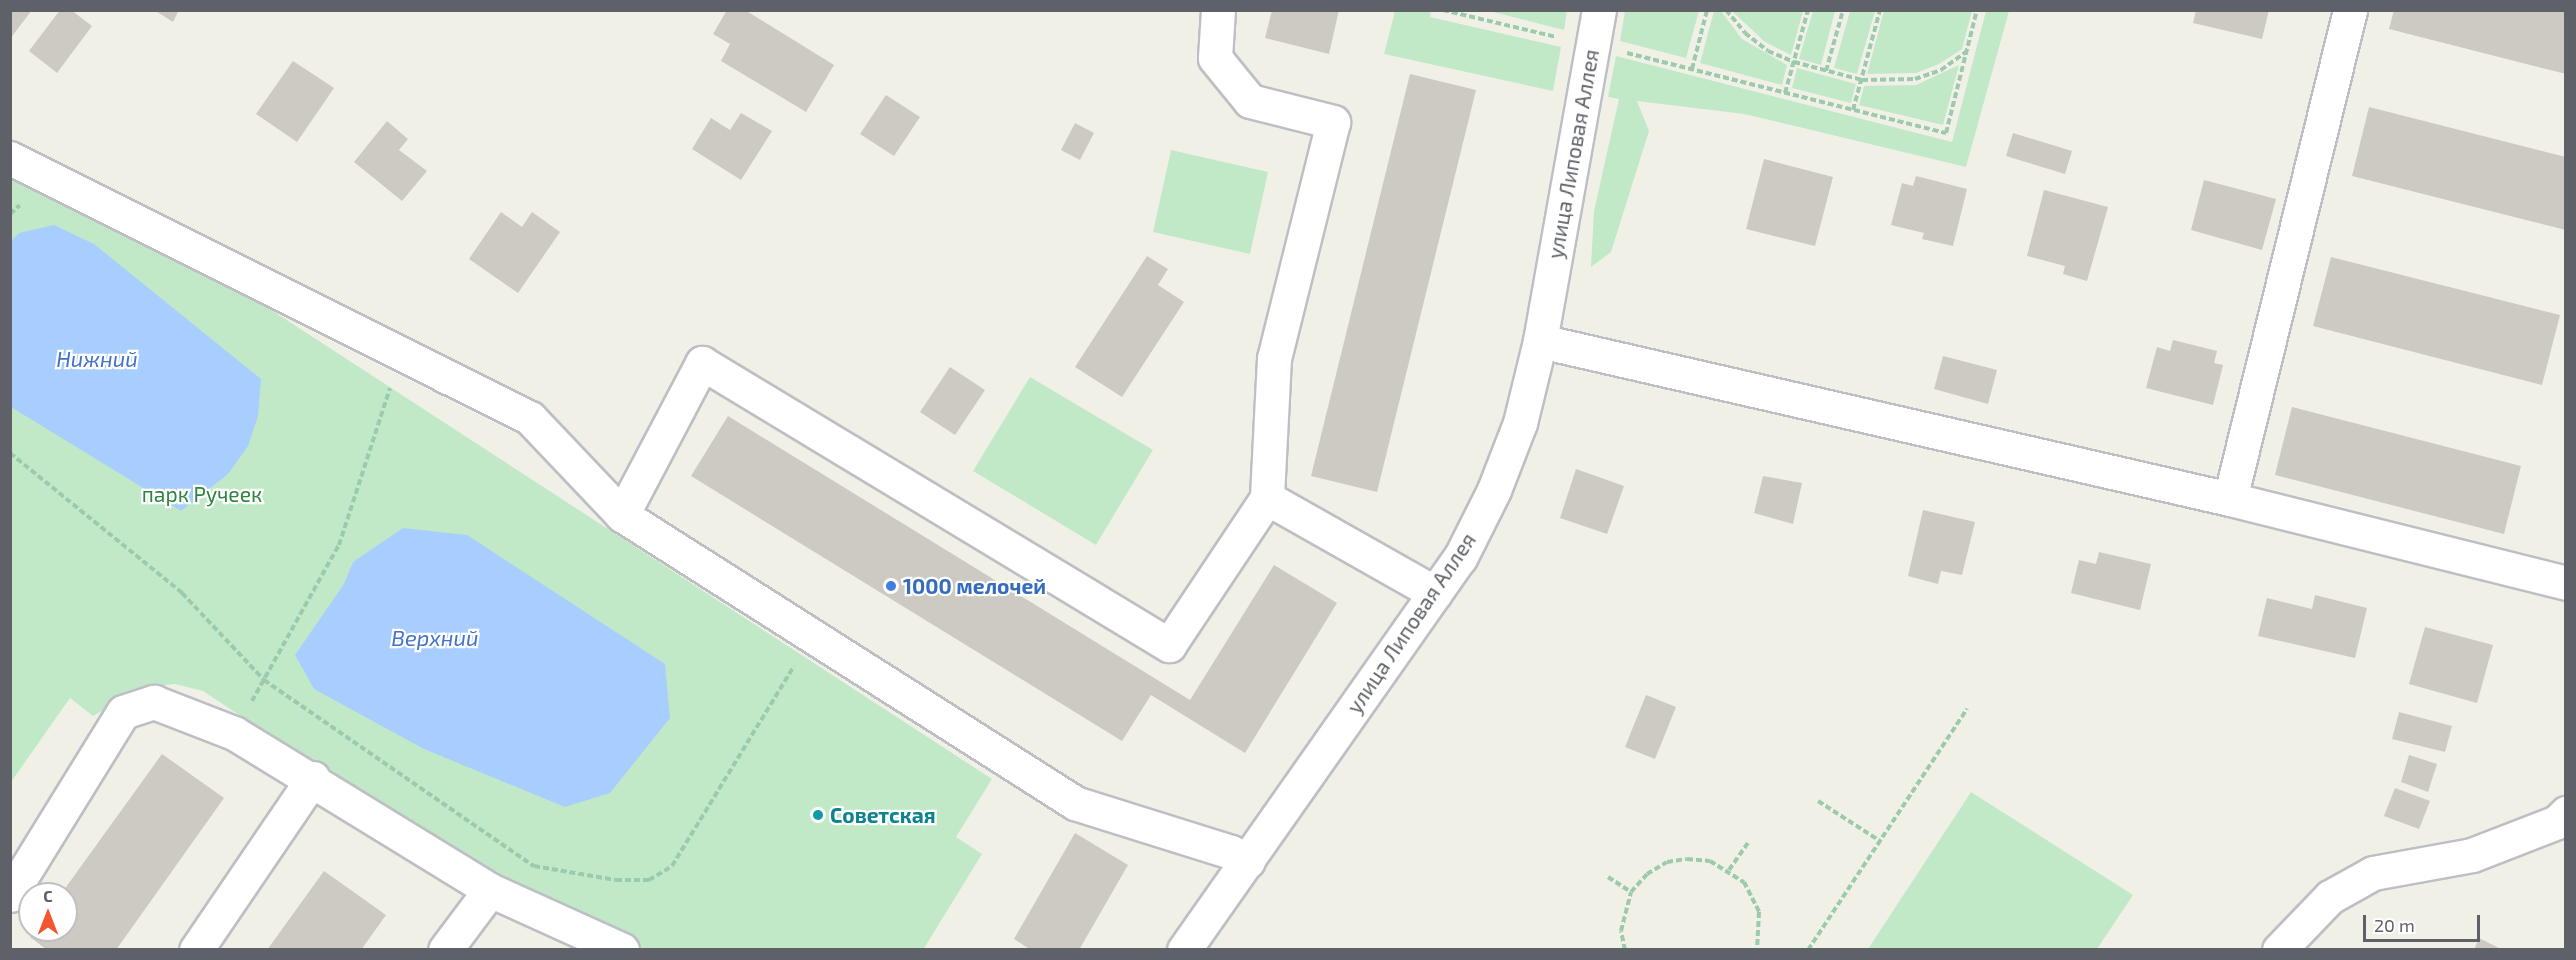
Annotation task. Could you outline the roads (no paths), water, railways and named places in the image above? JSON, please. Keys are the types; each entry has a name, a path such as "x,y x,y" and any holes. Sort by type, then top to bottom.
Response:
{"street":[{"path":"622,515 702,363 1169,645 1267,498 1274,358 1333,122 1250,101 1215,58 1218,10"},
{"name":"улица Липовая Аллея","path":"1184,950 1460,558 1503,470 1520,423 1540,340 1599,10"},
{"path":"2230,499 2350,10"},
{"path":"10,158 400,356 530,418 622,515 1075,803 1231,852 1248,861"},
{"path":"1540,340 2230,499 2565,583"},
{"path":"1267,498 1435,593"},
{"path":"10,895 123,712 154,702 234,733 313,778 490,890 622,950"},
{"path":"196,950 313,778"},
{"path":"2279,950 2330,897 2373,873 2472,855 2558,822 2565,813"},
{"path":"445,950 490,890"}],"water":[{"name":"Нижний","path":"54,225 94,244 261,379 258,416 248,446 228,474 181,511 11,407 11,241 19,233"},
{"name":"Верхний","path":"403,528 467,535 665,664 670,718 610,793 565,807 424,749 314,689 295,655 344,584 353,562"}],"place":[{"name":"1000 мелочей","path":"891,586"},
{"name":"Советская","path":"818,815"}],"park label":[{"name":"парк Ручеек","path":"202,494"}]}
